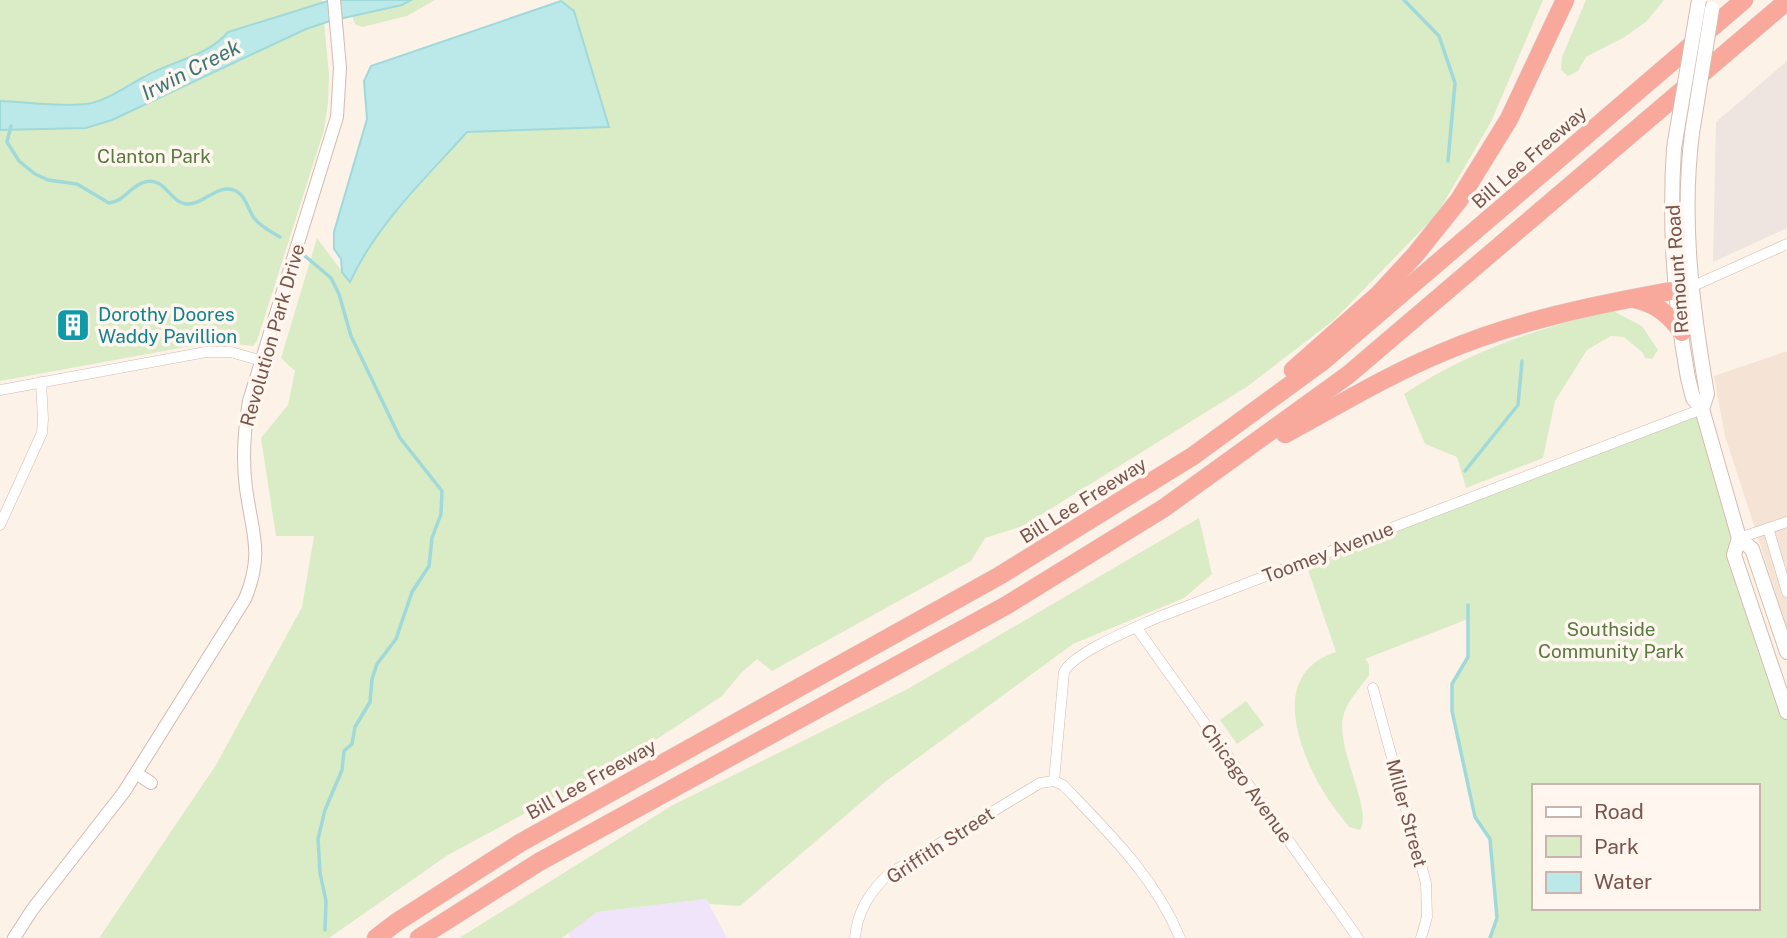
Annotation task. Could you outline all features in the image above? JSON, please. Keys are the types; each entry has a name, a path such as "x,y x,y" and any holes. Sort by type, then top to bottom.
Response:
{"highway":[{"path":"1193,456 1379,293 1439,226 1473,178 1509,119 1564,0"},
{"name":"Bill Lee Freeway","path":"376,938 520,843 999,576 1193,456 1323,361 1744,0"},
{"path":"419,938 539,862 1042,584 1164,508 1348,375 1787,1"},
{"path":"1212,474 1374,384 1440,353 1540,321 1684,288"},
{"path":"1631,298 1658,307 1682,332"}],"main road":[{"name":"Remount Road","path":"1699,0 1674,148 1672,231 1707,394 1702,410"},
{"name":"Remount Road","path":"1714,0 1692,133 1682,332 1692,396 1702,410 1739,538 1734,555 1787,712"},
{"name":"Remount Road","path":"1739,538 1752,548 1787,652"}],"street":[{"name":"Revolution Park Drive","path":"14,938 32,910 99,826 136,773 245,599 251,584 256,546 246,488 243,438 249,401 337,117 340,68 334,0"},
{"path":"1684,288 1787,244"},
{"path":"0,390 206,352 231,352 262,361"},
{"path":"0,525 42,433 41,382"},
{"name":"Toomey Avenue","path":"1054,780 1064,672 1067,665 1091,650 1136,627 1223,592 1702,410"},
{"path":"1739,538 1787,522"},
{"path":"1768,528 1783,566 1787,592"},
{"name":"Chicago Avenue","path":"1136,627 1358,938"},
{"name":"Miller Street","path":"1373,688 1426,883 1427,917 1421,938"},
{"path":"136,773 151,783"},
{"path":"1054,780 1063,785 1144,873 1180,938"},
{"name":"Griffith Street","path":"855,938 862,909 889,874 1040,782 1054,780"}],"shaded area":[{"path":"1787,61 1787,228 1713,262 1716,122"},
{"path":"1787,351 1787,627 1725,436 1714,376"},
{"path":"706,899 727,938 570,938 568,932 597,912"}],"green space":[{"name":"Clanton Park","path":"0,0 322,0 329,75 324,130 257,341 253,346 227,343 186,347 0,381"},
{"path":"352,0 435,0 407,16 363,27 356,25 353,20"},
{"path":"561,0 1543,0 1491,122 1437,214 1334,320 1248,386 1023,526 985,538 971,561 772,671 757,659 722,696 633,755 448,855 329,938 99,938 216,765 302,607 314,536 276,536 261,438 288,405 295,371 281,358 317,238 350,282 360,259 388,221 574,11"},
{"path":"1586,0 1664,0 1646,22 1623,38 1586,57 1578,71 1568,76 1561,70 1562,57"},
{"path":"1611,310 1642,326 1658,350 1652,359 1645,358 1643,353 1624,337 1611,336 1587,350 1555,401 1543,458 1466,488 1457,457 1425,444 1404,394 1478,353 1556,325"},
{"name":"Southside Community Park","path":"1702,409 1734,520 1734,556 1787,712 1787,938 1490,938 1497,918 1490,839 1475,817 1452,711 1452,684 1468,657 1468,619 1365,659 1369,664 1369,675 1345,711 1342,730 1362,808 1363,821 1360,830 1349,827 1313,773 1298,733 1295,713 1296,694 1302,676 1315,662 1336,652 1305,561"},
{"path":"1199,518 1212,574 1184,598 1073,644 885,782 740,906 709,904 706,899 597,912 562,938 459,938 673,805 906,690"},
{"path":"1246,701 1264,725 1237,744 1220,720"}],"water":[{"name":"Irwin Creek","path":"331,0 411,0 402,5 306,29 112,120 86,128 0,130 0,101 66,105 93,103 155,71 210,48 228,32"},
{"path":"561,1 574,11 609,127 467,132 387,222 350,282 342,272 341,259 334,249 334,232 367,119 364,81 371,66"}],"waterway":[{"path":"1404,0 1439,36 1455,83 1448,161"},
{"path":"11,126 7,142 19,161 35,174 48,180 77,184 109,203 119,200 136,186 152,181 186,204 229,189 242,196 259,224 280,237"},
{"path":"305,256 331,278 339,294 351,336 400,438 442,491 441,514 432,538 429,566 412,592 396,639 377,664 372,679 370,702 355,727 352,744 344,751 342,770 325,810 318,839 320,873 326,901 325,930"},
{"path":"1465,471 1518,405 1522,361"},
{"path":"1468,605 1468,657 1452,684 1452,711 1475,817 1490,839 1497,918 1490,938"}],"place":[{"name":"Dorothy Doores Waddy Pavillion","path":"73,325"}]}
